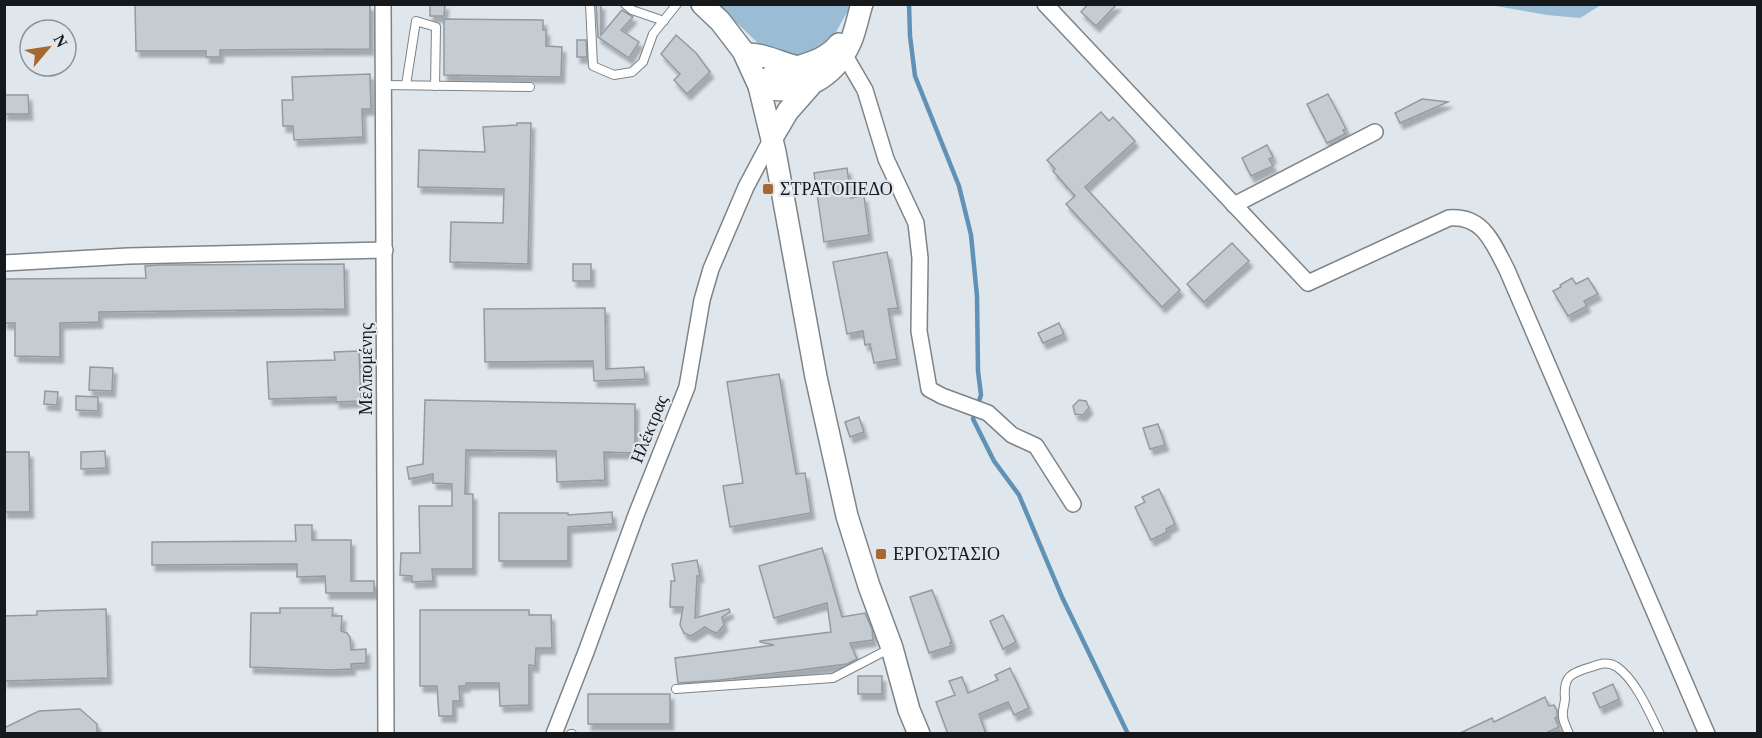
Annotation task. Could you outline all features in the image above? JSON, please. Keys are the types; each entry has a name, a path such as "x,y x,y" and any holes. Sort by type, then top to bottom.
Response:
{"street":[{"name":"Μελπομένης","path":"383,4 386,734"},
{"path":"702,4 728,30 746,56 759,86 772,138 793,259 847,516 892,648 909,711 919,734"},
{"path":"1045,4 1308,283 1449,218 1461,217 1471,220 1482,229 1507,270 1707,734"},
{"path":"759,86 769,78 827,73 844,54 852,39 860,12"},
{"path":"772,138 806,76 818,61 832,51 860,12"},
{"path":"746,56 755,54 784,64 806,76"},
{"path":"844,54 865,90 886,159 916,223 920,258 920,331 929,389 988,413 1012,435 1036,446 1073,504"},
{"path":"1234,205 1375,132"},
{"name":"Ηλέκτρας","path":"554,734 687,387 702,300 711,269 746,187 772,138"},
{"path":"4,263 128,256 385,250"}],"lane":[{"path":"590,4 593,66 614,75 632,72 643,63 653,34 677,4"},
{"path":"625,4 632,10 664,21"},
{"path":"406,85 416,21 436,27 435,86"},
{"path":"384,85 530,87"},
{"path":"676,689 833,678 892,648"},
{"path":"1569,733 1563,718 1564,683 1578,671 1611,664 1627,676 1660,734"}],"shaded area":[{"path":"718,5 851,5 831,41 806,59 761,46"},
{"path":"1490,5 1601,5 1580,18"}],"building":[{"path":"135,4 370,5 370,49 220,50 220,57 206,57 206,51 136,51"},
{"path":"430,4 445,4 444,16 430,16"},
{"path":"596,4 601,4 601,35 622,10 633,17 621,30 639,42 629,58 598,37"},
{"path":"1088,4 1117,4 1096,26 1081,12"},
{"path":"444,19 543,20 543,30 546,30 546,46 562,47 561,77 444,75"},
{"path":"676,35 696,53 710,72 687,94 674,80 680,74 661,54"},
{"path":"577,40 586,40 587,57 577,57"},
{"path":"370,74 371,109 362,109 363,137 294,140 293,126 283,126 282,100 293,100 292,77"},
{"path":"1328,94 1346,129 1343,130 1345,134 1327,143 1307,104"},
{"path":"4,95 28,95 29,114 4,114"},
{"path":"1422,99 1448,102 1400,123 1395,113"},
{"path":"1101,112 1109,121 1113,117 1135,141 1085,187 1180,290 1162,307 1066,204 1075,196 1053,171 1055,169 1047,160"},
{"path":"517,123 531,123 528,264 450,262 451,222 503,223 504,189 418,187 419,150 485,152 483,127 517,125"},
{"path":"1267,145 1273,157 1269,159 1273,166 1251,176 1242,158"},
{"path":"847,168 851,198 864,196 869,235 824,242 814,173"},
{"path":"1232,243 1249,261 1204,302 1187,284"},
{"path":"887,252 898,308 888,309 897,359 874,363 870,344 865,345 863,331 847,334 833,262"},
{"path":"344,264 345,309 99,312 99,322 60,323 60,357 15,356 15,323 4,323 4,279 146,278 145,266 159,265"},
{"path":"573,264 591,264 591,281 573,281"},
{"path":"1572,278 1576,284 1588,278 1598,294 1584,301 1587,306 1568,316 1553,291"},
{"path":"605,308 606,369 644,367 645,379 594,381 593,361 485,362 484,309"},
{"path":"1059,323 1064,334 1043,343 1038,333"},
{"path":"359,351 361,401 336,402 336,397 269,399 267,362 335,360 334,352"},
{"path":"90,367 113,368 112,391 89,390"},
{"path":"779,374 796,474 805,473 811,513 730,527 723,486 743,483 727,382"},
{"path":"45,391 58,392 57,405 44,404"},
{"path":"76,396 98,397 98,411 76,410"},
{"path":"425,400 635,404 635,453 604,452 605,480 557,482 556,451 466,450 465,494 473,494 473,569 432,569 433,581 412,582 412,576 400,575 401,553 420,553 419,506 452,506 452,484 433,483 433,474 409,479 407,467 423,464"},
{"path":"1079,400 1086,401 1089,408 1083,415 1075,414 1073,406"},
{"path":"859,417 864,432 850,437 845,422"},
{"path":"1158,424 1165,445 1150,449 1143,428"},
{"path":"105,451 106,468 81,469 81,452"},
{"path":"4,452 29,452 30,512 4,512"},
{"path":"1159,489 1175,524 1166,529 1167,532 1151,540 1135,507 1145,502 1142,497"},
{"path":"612,512 613,524 568,527 568,561 499,561 499,513 568,513 568,515"},
{"path":"295,525 312,525 312,540 351,540 351,581 374,581 374,593 326,593 325,576 297,577 297,564 152,565 152,542 296,541"},
{"path":"822,548 842,617 865,613 872,629 873,640 850,643 857,659 847,664 678,683 675,658 774,645 760,641 831,632 827,603 774,618 759,566"},
{"path":"697,560 700,576 697,576 695,618 729,609 730,612 722,617 724,625 717,633 705,627 691,636 684,633 680,625 683,607 670,607 671,581 675,581 672,564"},
{"path":"932,590 952,642 951,646 929,653 910,597"},
{"path":"280,608 333,608 332,616 342,616 341,631 350,637 351,650 366,649 366,663 351,664 352,669 331,670 250,667 251,613 280,613"},
{"path":"106,609 108,678 4,681 4,616 37,615 37,611"},
{"path":"420,610 529,610 529,615 551,615 552,648 536,648 535,666 529,665 529,705 500,706 499,683 466,683 466,686 459,686 460,701 453,701 453,716 439,716 437,686 420,686"},
{"path":"1003,615 1016,642 1003,649 990,621"},
{"path":"1010,668 1029,708 1014,715 1008,702 979,714 986,734 948,734 936,702 955,695 949,681 962,677 968,693 998,680 995,675"},
{"path":"858,676 882,676 882,694 858,694"},
{"path":"1613,684 1619,699 1600,708 1593,693"},
{"path":"588,694 670,694 670,724 588,724"},
{"path":"1545,697 1549,706 1554,705 1557,710 1555,718 1559,727 1544,734 1458,734 1492,718 1494,722"},
{"path":"80,709 97,724 97,734 4,734 4,728 39,711"}],"waterway":[{"path":"909,4 915,76 959,186 971,235 977,296 978,371 981,395 973,419 994,461 1019,495 1062,597 1128,734"}],"place":[{"name":"ΣΤΡΑΤΟΠΕΔΟ","path":"768,189"},
{"name":"ΕΡΓΟΣΤΑΣΙΟ","path":"881,554"}]}
